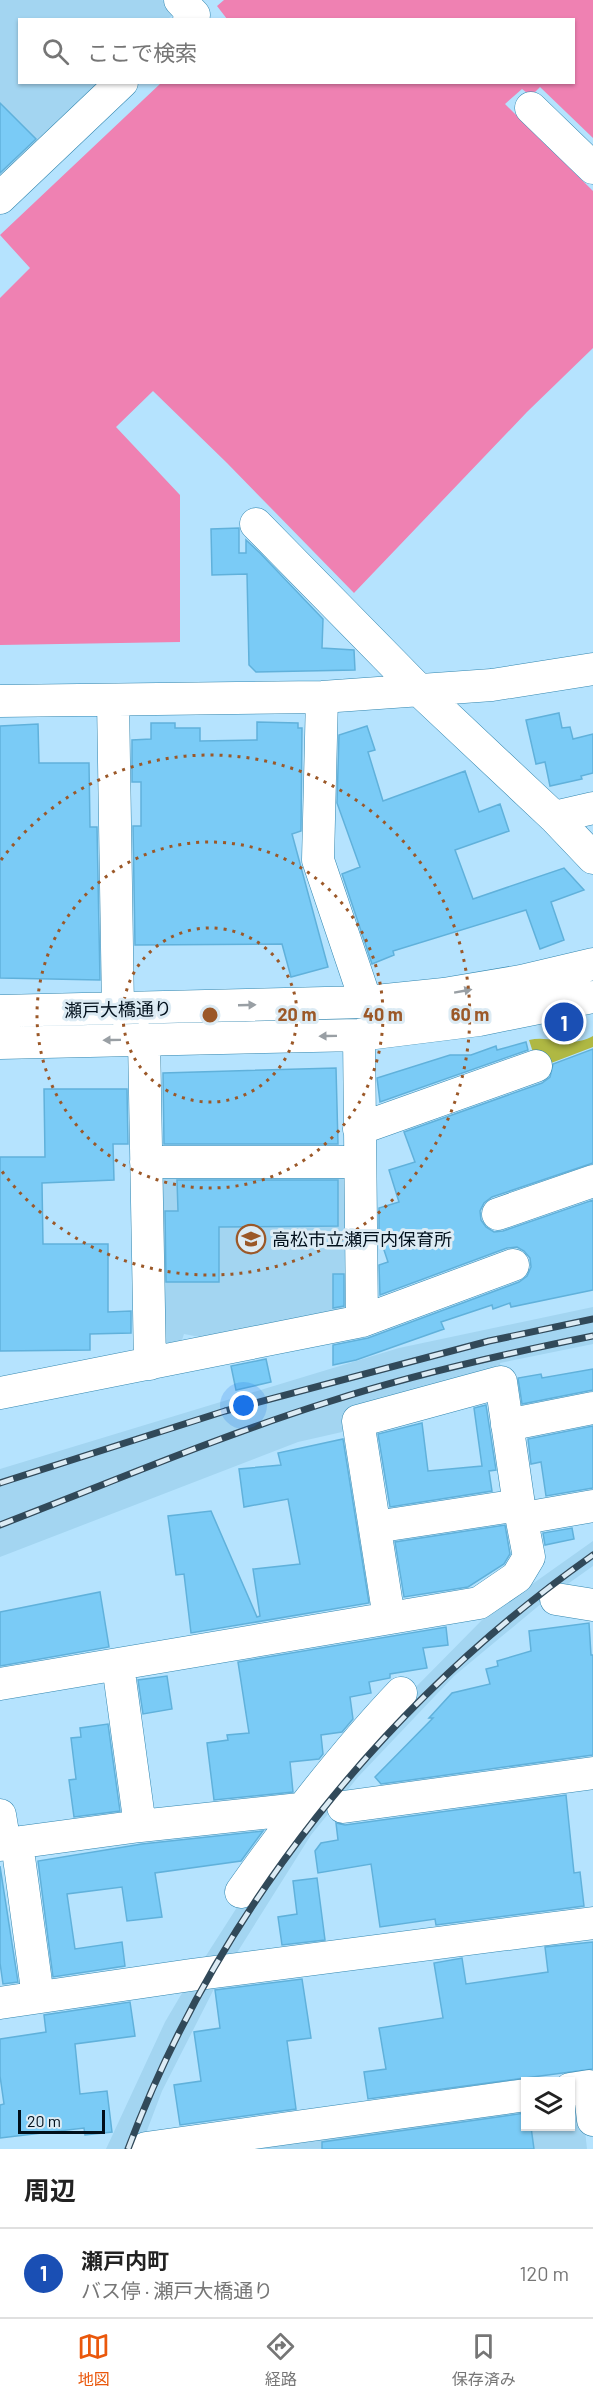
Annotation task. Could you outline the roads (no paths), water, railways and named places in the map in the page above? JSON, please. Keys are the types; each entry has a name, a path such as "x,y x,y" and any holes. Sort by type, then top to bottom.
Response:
{"street":[{"path":"180,0 194,15 191,18"},
{"path":"0,198 120,84"},
{"path":"531,108 593,168"},
{"path":"256,524 419,690 554,817 593,858"},
{"path":"0,701 322,697 492,685 593,669"},
{"path":"322,697 318,860 366,1002"},
{"path":"113,700 118,1009"},
{"path":"554,817 593,808"},
{"name":"瀬戸大橋通り","path":"0,1011 366,1002 455,993 593,964"},
{"name":"瀬戸大橋通り","path":"0,1043 359,1035 479,1020 593,997"},
{"path":"359,1035 362,1321"},
{"path":"144,1039 150,1364"},
{"path":"359,1129 536,1066"},
{"path":"146,1162 359,1162"},
{"path":"498,1214 593,1181"},
{"path":"0,1393 362,1321 513,1265"},
{"path":"0,1684 479,1603 517,1577 529,1557 501,1382 358,1421 389,1618"},
{"path":"507,1425 593,1408"},
{"path":"375,1527 593,1506"},
{"path":"556,1599 593,1605"},
{"path":"118,1665 140,1826"},
{"path":"241,1892 300,1809 358,1738 401,1693"},
{"path":"343,1807 593,1773"},
{"path":"38,1997 6,1837 300,1809"},
{"path":"0,2003 593,1923"},
{"path":"584,2085 593,2120"},
{"path":"146,2148 521,2096"}],"railway":[{"path":"0,1483 225,1411 489,1341 593,1319"},
{"path":"0,1525 204,1445 328,1402 460,1365 593,1336"},
{"path":"128,2149 165,2061 209,1976 260,1895 316,1818 378,1745 445,1676 517,1613 593,1555"}],"place":[{"name":"瀬戸内町","path":"564,1022"},
{"name":"高松市立瀬戸内保育所","path":"251,1239"}]}
